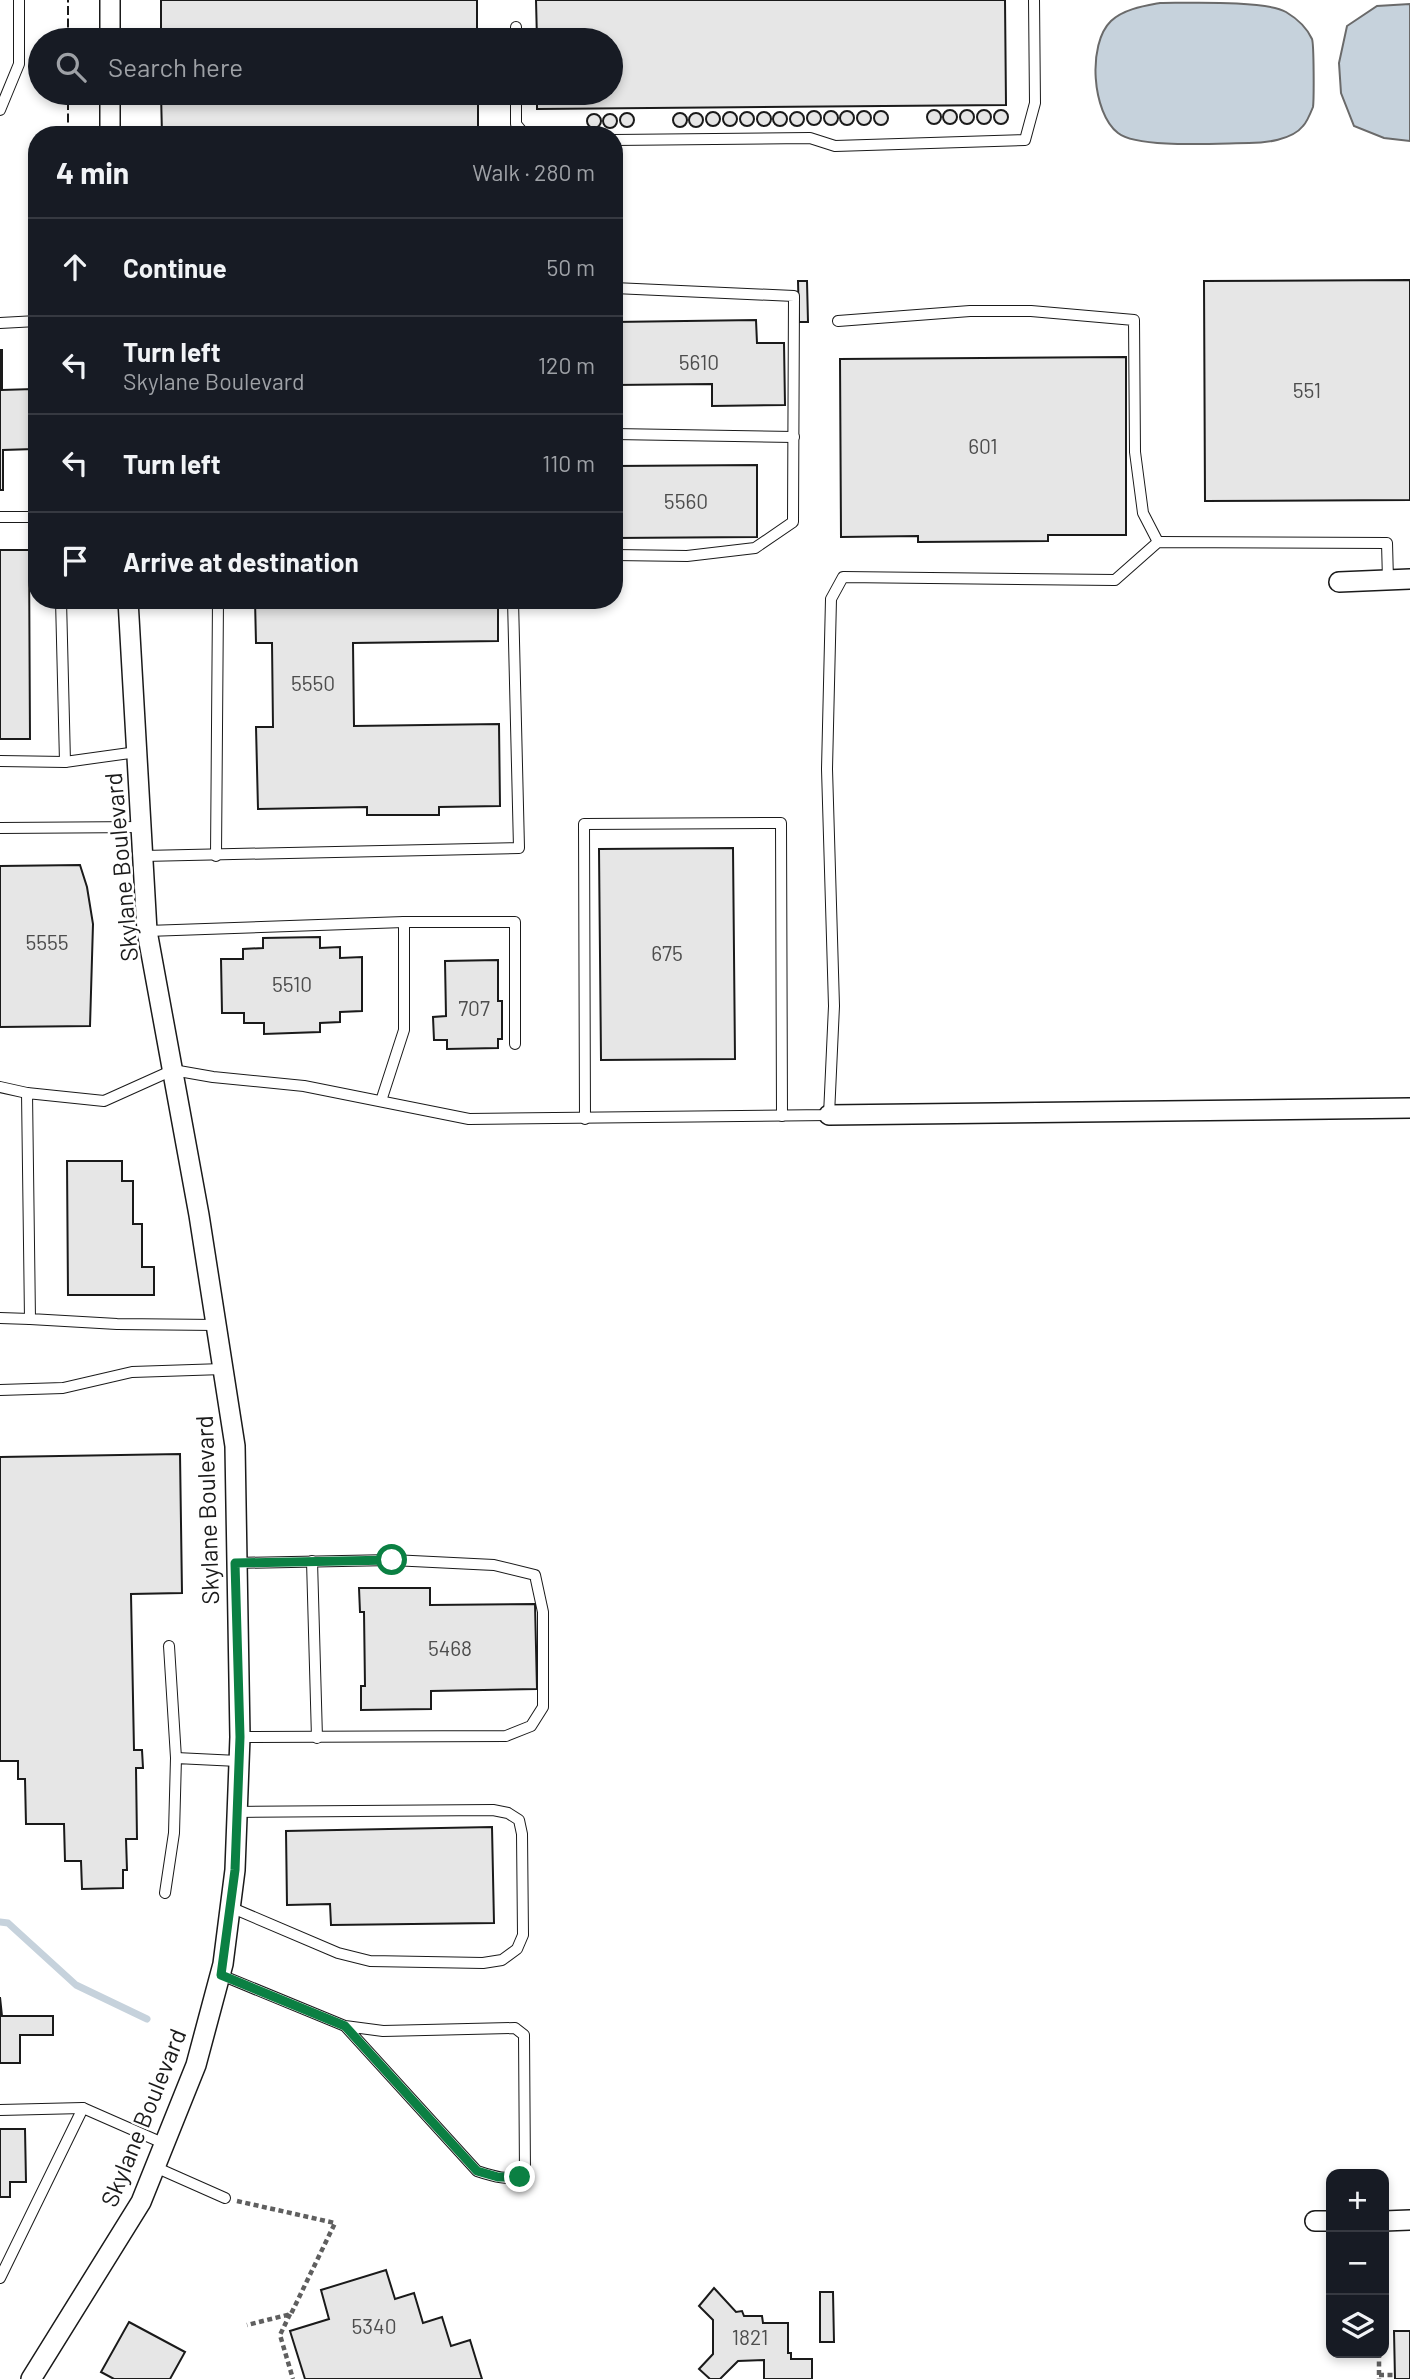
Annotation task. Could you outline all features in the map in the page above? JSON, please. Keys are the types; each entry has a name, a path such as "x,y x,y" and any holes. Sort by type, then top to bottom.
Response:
{"street":[{"path":"110,0 110,28"},
{"path":"110,105 110,126"},
{"path":"1339,582 1410,579"},
{"name":"Skylane Boulevard","path":"31,2379 141,2202 197,2065 221,1975 235,1870 240,1737 235,1446 173,1070 147,932 129,609"},
{"path":"829,1115 1410,1108"},
{"path":"1389,2221 1410,2220"}],"lane":[{"path":"0,110 19,64 19,0"},
{"path":"623,140 810,138 835,146 1025,140 1035,103 1034,0"},
{"path":"516,105 518,126"},
{"path":"623,288 794,296 793,523 755,548 687,556 623,555"},
{"path":"838,321 944,312 1019,311 1135,320 1135,452 1143,513 1158,542"},
{"path":"0,323 28,321"},
{"path":"623,434 794,437"},
{"path":"0,517 28,517"},
{"path":"0,1087 27,1093 104,1101 173,1070 304,1086 469,1119 829,1115 834,1006 828,743 831,599 843,577 1115,580 1158,542 1387,543 1388,580"},
{"path":"61,609 65,762"},
{"path":"216,856 218,609"},
{"path":"143,856 519,848 513,609"},
{"path":"0,761 65,762 137,752"},
{"path":"585,1119 584,824 781,823 782,1116"},
{"path":"0,828 142,827"},
{"path":"381,1101 404,1030 404,922"},
{"path":"147,932 404,922 515,922 515,1044"},
{"path":"27,1093 30,1319"},
{"path":"0,1318 117,1324 216,1325"},
{"path":"0,1390 63,1388 132,1372 223,1369"},
{"path":"235,1563 392,1560 494,1565 535,1575 543,1612 543,1707 531,1726 506,1736 240,1737"},
{"path":"312,1561 317,1738"},
{"path":"165,1893 174,1833 176,1758 169,1646"},
{"path":"176,1758 239,1761"},
{"path":"230,1907 338,1953 370,1961 483,1963 502,1960 517,1949 523,1934 523,1833 519,1820 508,1812 236,1812"},
{"path":"221,1975 345,2026 383,2031 515,2028 524,2035 525,2174 520,2177 498,2177 477,2171 345,2026"},
{"path":"0,2278 83,2108"},
{"path":"0,2110 83,2108 165,2144"},
{"path":"155,2167 225,2198"}],"path":[{"path":"225,2198 335,2223 280,2335 293,2379"},
{"path":"247,2325 291,2314"},
{"path":"1379,2358 1379,2377 1393,2375"}],"shaded area":[{"path":"1160,3 1262,6 1286,12 1297,20 1312,39 1314,72 1313,107 1298,131 1285,138 1270,141 1201,144 1143,141 1118,133 1109,123 1098,95 1098,45 1103,32 1116,17 1134,9"},
{"path":"1410,4 1410,141 1384,138 1354,126 1341,93 1339,63 1347,26 1377,6"}],"building":[{"path":"161,0 477,0 477,28 161,28"},
{"path":"536,0 1005,0 1006,105 537,109 537,105 623,105 623,28 537,28"},
{"path":"161,105 478,105 478,126 162,126"},
{"path":"934,110 939,112 939,122 934,124 929,122 927,117 929,112"},
{"path":"950,110 955,112 955,122 950,124 945,122 943,117 945,112"},
{"path":"967,110 972,112 972,122 967,124 962,122 960,117 962,112"},
{"path":"984,110 989,112 989,122 984,124 979,122 977,117 979,112"},
{"path":"1001,110 1006,112 1006,122 1001,124 996,122 994,117 996,112"},
{"path":"814,111 819,113 819,123 814,125 809,123 807,118 809,113"},
{"path":"831,111 836,113 836,123 831,125 826,123 824,118 826,113"},
{"path":"847,111 852,113 852,123 847,125 842,123 840,118 842,113"},
{"path":"864,111 869,113 869,123 864,125 859,123 857,118 859,113"},
{"path":"881,111 886,113 886,123 881,125 876,123 874,118 876,113"},
{"path":"713,112 718,114 718,124 713,126 708,124 706,119 708,114"},
{"path":"730,112 735,114 735,124 730,126 725,124 723,119 725,114"},
{"path":"747,112 752,114 752,124 747,126 742,124 740,119 742,114"},
{"path":"764,112 769,114 769,124 764,126 759,124 757,119 759,114"},
{"path":"780,112 785,114 785,124 780,126 775,124 773,119 775,114"},
{"path":"797,112 802,114 802,124 797,126 792,124 790,119 792,114"},
{"path":"627,113 632,115 632,125 627,127 622,125 620,120 622,115"},
{"path":"680,113 685,115 685,125 680,127 675,125 673,120 675,115"},
{"path":"696,113 701,115 701,125 696,127 691,125 689,120 691,115"},
{"path":"589,116 599,116 599,126 589,126"},
{"path":"605,116 615,116 615,126 605,126"},
{"path":"1410,280 1410,500 1205,501 1204,281"},
{"path":"798,281 807,281 808,322 799,322"},
{"path":"756,320 757,343 784,343 785,405 712,406 712,384 623,385 623,322"},
{"path":"2,350 2,390 28,389 28,449 3,450 3,490 0,490"},
{"path":"1126,357 1126,535 1048,535 1048,541 918,542 918,536 841,537 840,359"},
{"path":"757,465 757,537 623,538 623,466"},
{"path":"0,550 28,550 30,739 0,739"},
{"path":"255,609 498,609 498,641 353,643 354,726 499,724 500,806 439,807 439,815 367,815 367,807 258,809 256,727 273,727 272,643 256,643"},
{"path":"733,848 735,1059 601,1060 599,849"},
{"path":"80,865 87,887 93,924 90,1026 0,1027 0,866"},
{"path":"320,937 320,948 340,947 340,958 362,957 362,1011 340,1012 340,1022 320,1023 320,1032 264,1034 264,1023 244,1023 244,1013 222,1013 221,959 243,959 243,949 263,948 263,938"},
{"path":"498,960 502,1039 498,1039 498,1048 447,1049 447,1040 434,1040 433,1017 446,1016 445,961"},
{"path":"67,1161 122,1161 122,1181 133,1181 133,1224 142,1224 142,1267 154,1267 154,1295 68,1295"},
{"path":"180,1454 182,1593 131,1594 134,1750 142,1750 143,1768 136,1768 137,1839 126,1839 127,1870 123,1870 123,1888 82,1889 81,1861 65,1861 64,1824 26,1824 25,1779 18,1779 18,1761 0,1761 0,1457"},
{"path":"359,1588 430,1588 430,1605 535,1604 537,1689 431,1691 431,1709 361,1710 361,1686 365,1686 364,1612 360,1612"},
{"path":"492,1827 494,1923 331,1925 330,1904 287,1905 286,1831"},
{"path":"0,1997 2,2016 53,2016 53,2035 20,2035 20,2063 0,2063"},
{"path":"0,2129 25,2129 26,2182 10,2182 10,2197 0,2197"},
{"path":"386,2270 395,2299 414,2293 423,2323 442,2317 451,2346 470,2340 482,2379 305,2379 290,2331 329,2319 321,2290"},
{"path":"714,2288 736,2312 742,2311 744,2316 762,2316 763,2323 788,2323 788,2353 791,2353 791,2359 812,2359 812,2379 764,2379 764,2360 738,2361 720,2379 710,2379 699,2369 713,2354 713,2320 699,2306"},
{"path":"820,2292 833,2292 834,2342 820,2342"},
{"path":"129,2322 185,2352 170,2379 114,2379 101,2372"},
{"path":"1394,2331 1410,2331 1410,2379 1395,2379"}],"waterway":[{"path":"0,1922 8,1923 76,1985 147,2019"}],"fence":[{"path":"68,0 68,28"},
{"path":"68,105 68,126"}],"route":[{"path":"392,1560 235,1563 240,1737 235,1870 221,1975 345,2026 477,2171 498,2177 520,2177"}]}
